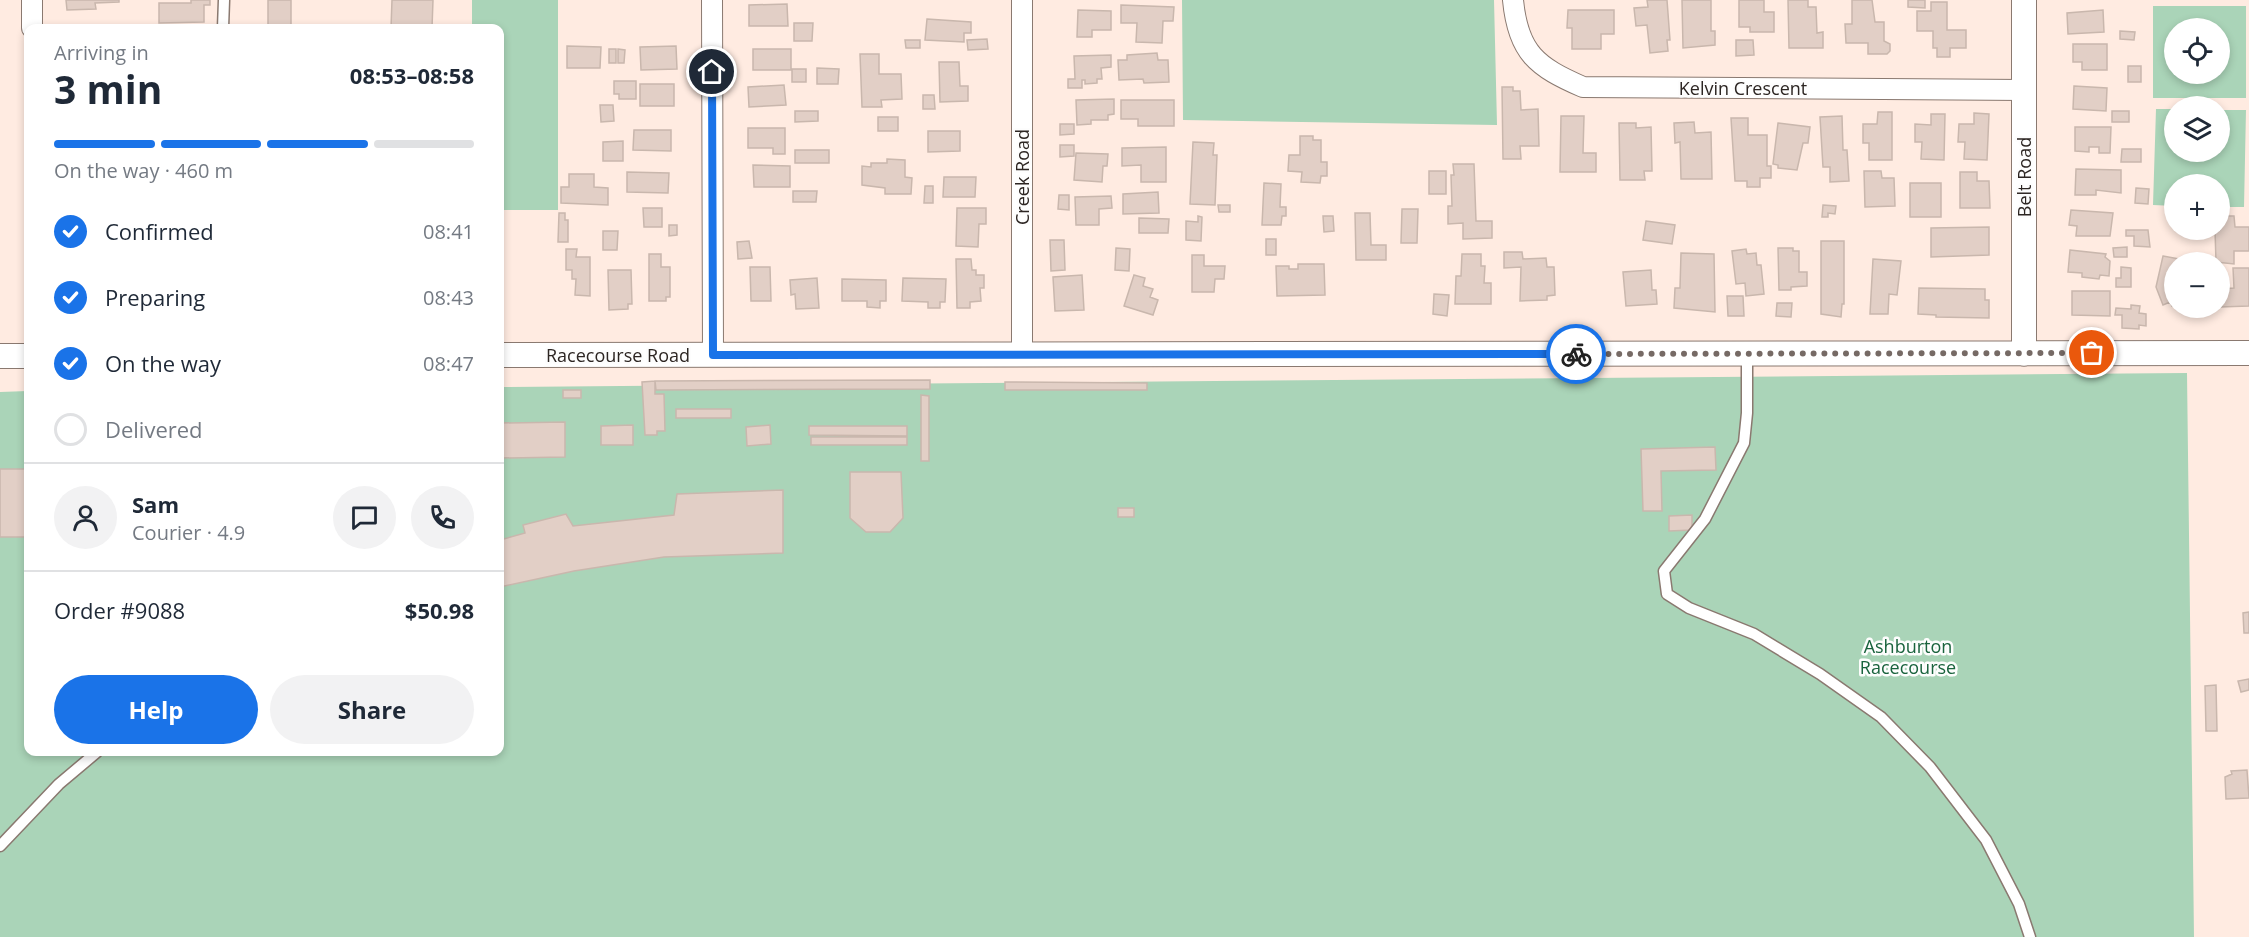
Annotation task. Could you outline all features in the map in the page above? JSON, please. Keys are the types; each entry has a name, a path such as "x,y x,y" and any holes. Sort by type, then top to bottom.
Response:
{"street":[{"path":"32,0 32,24"},
{"path":"712,0 713,355"},
{"name":"Creek Road","path":"1022,0 1022,354"},
{"name":"Kelvin Crescent","path":"1513,0 1523,45 1549,72 1583,87 2024,90"},
{"name":"Belt Road","path":"2024,0 2024,354"},
{"name":"Racecourse Road","path":"504,355 2249,352"},
{"path":"0,356 24,356"}],"lane":[{"path":"223,24 224,0"},
{"path":"1747,354 1747,413 1744,443 1705,519 1664,571 1667,594 1689,608 1754,634 1820,674 1881,717 1930,767 1986,840 2019,904 2030,937"},
{"path":"0,846 59,783 92,756"}],"green space":[{"path":"472,0 558,0 558,210 504,210 504,24 472,24"},
{"path":"1182,0 1494,0 1497,125 1183,120"},
{"path":"2153,6 2246,6 2246,98 2164,96 2164,98 2153,98"},
{"path":"2156,109 2164,109 2164,162 2230,162 2230,110 2246,110 2244,207 2230,207 2230,174 2164,174 2164,206 2153,205"},
{"name":"Ashburton Racecourse","path":"2187,373 2194,937 0,937 0,392 24,391 24,756 504,756 504,387"}],"building":[{"path":"66,0 119,0 119,2 95,3 96,9 67,10"},
{"path":"191,0 210,0 210,5 204,5 204,22 159,23 159,3 191,3"},
{"path":"268,0 291,0 291,24 268,24"},
{"path":"392,0 433,0 432,24 391,24"},
{"path":"1647,0 1667,0 1670,40 1667,40 1668,51 1650,53 1647,25 1636,26 1634,8 1648,7"},
{"path":"1682,0 1711,0 1711,31 1715,31 1715,45 1683,48"},
{"path":"1739,0 1764,0 1764,12 1774,12 1774,32 1750,32 1750,27 1739,27"},
{"path":"1788,0 1808,0 1808,7 1816,7 1817,33 1823,32 1823,48 1789,48"},
{"path":"1852,0 1872,0 1875,22 1884,22 1884,41 1890,44 1890,51 1887,54 1868,54 1868,43 1846,43 1845,24 1852,24"},
{"path":"1908,0 1925,0 1925,8 1908,7"},
{"path":"1931,2 1947,2 1947,30 1966,30 1966,48 1950,48 1950,57 1937,57 1937,48 1933,48 1933,31 1917,31 1917,11 1931,11"},
{"path":"787,4 788,26 749,26 749,5"},
{"path":"1121,5 1174,7 1173,21 1163,21 1162,43 1136,42 1137,23 1121,23"},
{"path":"1078,10 1111,11 1111,30 1092,30 1092,37 1077,37"},
{"path":"1568,10 1614,10 1614,34 1601,34 1601,49 1572,49 1572,28 1567,28"},
{"path":"2103,10 2104,32 2068,34 2067,13"},
{"path":"927,19 971,22 971,33 964,33 964,42 925,40"},
{"path":"794,23 813,23 812,41 794,41"},
{"path":"2120,31 2135,32 2134,40 2120,39"},
{"path":"987,39 988,49 968,50 967,40"},
{"path":"905,40 920,40 920,48 906,48"},
{"path":"1736,40 1753,40 1754,55 1736,56"},
{"path":"2073,44 2107,44 2107,70 2082,70 2082,62 2073,62"},
{"path":"567,46 601,47 600,68 567,68"},
{"path":"676,46 677,69 641,70 640,47"},
{"path":"609,49 616,49 616,63 609,63"},
{"path":"618,49 625,50 624,63 618,63"},
{"path":"753,49 791,49 791,70 753,70"},
{"path":"1157,53 1158,60 1168,60 1169,82 1144,83 1143,79 1119,80 1118,60 1127,60 1127,55"},
{"path":"860,54 879,54 879,74 901,74 902,99 881,100 882,107 862,107"},
{"path":"1111,55 1111,67 1101,68 1102,79 1097,79 1097,83 1085,84 1085,80 1082,80 1082,88 1068,88 1068,79 1075,79 1074,56"},
{"path":"939,62 959,62 960,86 968,86 968,101 940,102"},
{"path":"2128,66 2141,66 2141,82 2128,82"},
{"path":"817,68 839,69 838,84 817,84"},
{"path":"792,69 806,69 806,82 792,82"},
{"path":"614,81 636,81 636,99 619,99 619,94 614,94"},
{"path":"640,84 674,84 674,106 640,106"},
{"path":"784,85 786,105 749,107 748,87"},
{"path":"2074,86 2107,88 2106,111 2073,109"},
{"path":"1502,87 1513,87 1513,91 1520,91 1521,110 1538,109 1539,146 1520,146 1521,159 1503,159"},
{"path":"923,95 934,95 935,109 923,109"},
{"path":"1114,99 1114,114 1108,115 1108,120 1091,120 1091,124 1077,125 1076,100"},
{"path":"1121,100 1174,100 1174,126 1138,126 1138,119 1121,119"},
{"path":"600,105 613,105 614,121 601,122"},
{"path":"795,111 818,111 818,121 795,122"},
{"path":"2112,111 2129,111 2129,122 2112,122"},
{"path":"1878,112 1892,112 1892,160 1869,160 1869,143 1863,143 1863,124 1877,124"},
{"path":"1974,113 1989,114 1987,160 1964,159 1965,142 1958,142 1959,124 1974,124"},
{"path":"1931,114 1945,114 1944,160 1921,159 1922,142 1915,142 1915,124 1931,125"},
{"path":"1561,116 1584,116 1583,153 1596,153 1596,172 1560,172"},
{"path":"1842,116 1843,150 1847,150 1849,181 1830,182 1830,167 1823,167 1820,117"},
{"path":"878,117 898,117 898,131 878,131"},
{"path":"1731,118 1748,118 1748,135 1767,135 1767,166 1771,166 1771,178 1760,178 1760,187 1747,187 1747,181 1735,181"},
{"path":"1694,122 1695,133 1711,132 1712,179 1681,179 1680,142 1675,143 1674,123"},
{"path":"1619,123 1636,123 1636,128 1651,127 1652,171 1644,171 1645,180 1620,180"},
{"path":"1778,123 1810,127 1808,143 1803,143 1797,170 1778,168 1778,165 1773,164"},
{"path":"1060,124 1074,124 1074,134 1060,135"},
{"path":"2075,127 2111,127 2110,153 2099,153 2099,147 2089,147 2089,152 2075,151"},
{"path":"748,128 785,128 785,154 773,154 773,148 748,148"},
{"path":"634,130 671,130 671,151 633,150"},
{"path":"928,131 960,131 960,151 928,152"},
{"path":"1300,136 1313,136 1313,140 1321,140 1321,162 1327,162 1327,176 1321,176 1320,183 1301,182 1302,172 1288,171 1289,155 1300,155"},
{"path":"623,141 623,161 603,161 603,142"},
{"path":"1193,142 1214,143 1213,155 1217,155 1215,205 1190,204"},
{"path":"1060,145 1074,145 1074,156 1060,157"},
{"path":"1166,147 1166,182 1141,182 1141,165 1122,166 1122,148"},
{"path":"2122,149 2141,149 2141,162 2121,162"},
{"path":"795,150 829,150 829,163 795,163"},
{"path":"1076,153 1108,154 1107,166 1103,166 1102,182 1074,180"},
{"path":"887,159 905,160 905,177 912,178 911,194 885,194 885,188 862,185 862,166 871,167 871,163 887,163"},
{"path":"1453,164 1474,164 1476,221 1492,221 1492,238 1463,239 1463,223 1448,224 1448,206 1452,206"},
{"path":"753,165 790,166 790,187 754,187"},
{"path":"2076,169 2121,170 2121,193 2096,190 2096,195 2075,195"},
{"path":"1429,171 1446,171 1446,194 1429,194"},
{"path":"1864,171 1881,171 1882,178 1894,178 1895,206 1865,207"},
{"path":"627,172 669,173 668,193 627,192"},
{"path":"1960,172 1977,172 1977,181 1989,181 1990,208 1960,208"},
{"path":"569,174 594,174 594,187 608,188 608,205 561,203 561,187 569,187"},
{"path":"944,177 976,177 975,197 943,197"},
{"path":"1264,183 1281,184 1280,207 1286,207 1286,216 1282,216 1281,225 1262,225"},
{"path":"1910,183 1941,183 1941,217 1910,217"},
{"path":"925,186 933,186 933,203 924,203"},
{"path":"2136,188 2149,189 2148,204 2135,203"},
{"path":"793,191 817,191 816,202 793,202"},
{"path":"1158,192 1159,213 1123,214 1123,194"},
{"path":"1059,195 1069,195 1069,210 1058,209"},
{"path":"1111,196 1112,208 1099,209 1099,225 1076,225 1075,197"},
{"path":"1218,205 1230,205 1230,212 1219,212"},
{"path":"1823,205 1836,206 1835,214 1828,213 1828,217 1822,217"},
{"path":"643,208 662,208 662,227 644,227"},
{"path":"957,208 986,208 986,224 979,224 978,247 956,246"},
{"path":"1402,209 1418,209 1417,243 1401,243"},
{"path":"2071,210 2113,213 2110,236 2076,236 2077,226 2069,225"},
{"path":"559,213 565,213 565,220 568,220 568,242 558,242"},
{"path":"1355,213 1370,213 1371,245 1386,245 1386,260 1356,260"},
{"path":"1198,216 1202,217 1201,241 1186,240 1186,221 1198,222"},
{"path":"1323,216 1333,216 1334,231 1324,232"},
{"path":"2230,216 2234,216 2235,227 2249,227 2249,251 2234,251 2234,264 2230,264 2230,252 2216,252 2215,240 2230,240"},
{"path":"1139,218 1169,219 1168,233 1139,233"},
{"path":"1646,221 1675,225 1672,244 1643,240"},
{"path":"669,225 677,225 677,235 669,236"},
{"path":"1989,227 1989,255 1931,257 1931,228"},
{"path":"2126,230 2148,230 2150,247 2134,246 2134,236 2126,236"},
{"path":"603,231 618,231 617,250 603,250"},
{"path":"1266,239 1276,239 1276,255 1266,255"},
{"path":"1050,240 1064,240 1065,270 1051,271"},
{"path":"749,241 752,258 738,259 737,242"},
{"path":"1821,241 1844,241 1844,304 1842,304 1841,317 1821,314"},
{"path":"2127,247 2127,257 2114,257 2113,248"},
{"path":"1116,248 1130,249 1129,271 1115,270"},
{"path":"1778,248 1793,248 1793,251 1799,251 1799,272 1807,272 1807,286 1779,290"},
{"path":"566,249 577,249 576,257 590,257 590,296 575,295 576,279 572,279 572,270 566,270"},
{"path":"1746,249 1747,254 1756,253 1757,265 1761,265 1764,294 1746,296 1745,283 1736,284 1732,251"},
{"path":"2070,250 2106,254 2105,257 2110,261 2109,276 2100,275 2099,279 2082,277 2082,273 2068,272"},
{"path":"1504,252 1522,252 1523,259 1546,258 1547,267 1554,267 1555,295 1547,296 1547,300 1520,301 1521,267 1504,268"},
{"path":"1681,253 1714,254 1715,312 1674,308 1675,288 1680,288"},
{"path":"649,254 661,254 661,267 670,267 670,297 666,297 666,301 649,301"},
{"path":"1462,254 1481,254 1481,266 1485,266 1484,283 1491,283 1491,304 1455,304 1456,276 1461,276"},
{"path":"1192,255 1204,255 1204,266 1225,266 1224,279 1215,279 1214,292 1192,292"},
{"path":"2163,256 2164,256 2163,305 2156,287"},
{"path":"956,259 971,259 972,270 976,270 976,275 984,275 984,288 980,288 981,301 970,302 970,308 957,308"},
{"path":"1873,259 1901,261 1897,295 1889,294 1888,314 1870,314"},
{"path":"1298,264 1324,264 1325,295 1277,296 1276,266 1298,269"},
{"path":"750,267 770,267 771,301 751,301"},
{"path":"2121,267 2131,268 2131,287 2116,287 2116,278 2121,278"},
{"path":"2233,268 2249,268 2249,306 2230,307 2230,288 2234,288"},
{"path":"608,270 631,270 632,304 628,304 628,309 609,310"},
{"path":"1651,270 1652,290 1656,290 1657,304 1626,306 1623,272"},
{"path":"1082,275 1084,310 1055,311 1053,277"},
{"path":"1134,275 1145,278 1143,286 1153,289 1150,297 1158,300 1153,315 1124,306"},
{"path":"817,278 819,308 796,309 795,294 791,295 790,280"},
{"path":"903,278 946,279 945,302 940,302 940,308 928,308 928,302 902,301"},
{"path":"842,279 886,280 886,301 880,301 880,308 867,307 867,301 842,301"},
{"path":"1919,288 1985,289 1985,300 1989,300 1989,318 1936,317 1936,315 1918,314"},
{"path":"2072,291 2110,291 2110,316 2072,315"},
{"path":"1434,294 1449,295 1447,316 1433,314"},
{"path":"1727,296 1743,296 1744,316 1728,316"},
{"path":"1777,303 1792,303 1791,317 1776,316"},
{"path":"2131,305 2140,306 2139,313 2146,314 2146,326 2139,325 2139,329 2122,328 2122,315 2115,315 2116,308 2131,309"},
{"path":"930,380 930,389 656,390 655,381"},
{"path":"655,381 655,394 664,394 665,431 657,431 657,435 645,435 642,382"},
{"path":"1005,382 1147,383 1147,390 1005,390"},
{"path":"563,390 581,390 581,398 563,398"},
{"path":"921,395 929,396 929,461 921,461"},
{"path":"676,409 731,409 731,418 676,418"},
{"path":"565,422 565,457 504,458 504,423"},
{"path":"633,425 633,445 601,445 601,426"},
{"path":"770,425 771,444 747,446 746,427"},
{"path":"809,426 907,426 907,436 809,435"},
{"path":"811,437 907,437 907,445 811,445"},
{"path":"1715,447 1716,470 1661,471 1662,511 1643,511 1641,449"},
{"path":"0,469 24,469 24,537 0,537"},
{"path":"850,472 901,472 903,518 890,532 866,532 850,518"},
{"path":"783,490 783,553 664,557 574,571 504,586 504,539 525,533 523,525 566,514 573,526 674,515 677,494"},
{"path":"1118,508 1134,508 1134,517 1118,517"},
{"path":"1692,515 1692,530 1669,531 1669,516"},
{"path":"2249,612 2249,633 2244,633 2243,613"},
{"path":"2249,679 2249,690 2241,692 2238,681"},
{"path":"2216,685 2217,731 2206,731 2205,686"},
{"path":"2247,770 2249,798 2226,799 2225,777 2232,774 2231,771"}],"way so far":[{"path":"1576,354 2092,353"}],"route":[{"path":"712,72 713,355 1576,354"}]}
